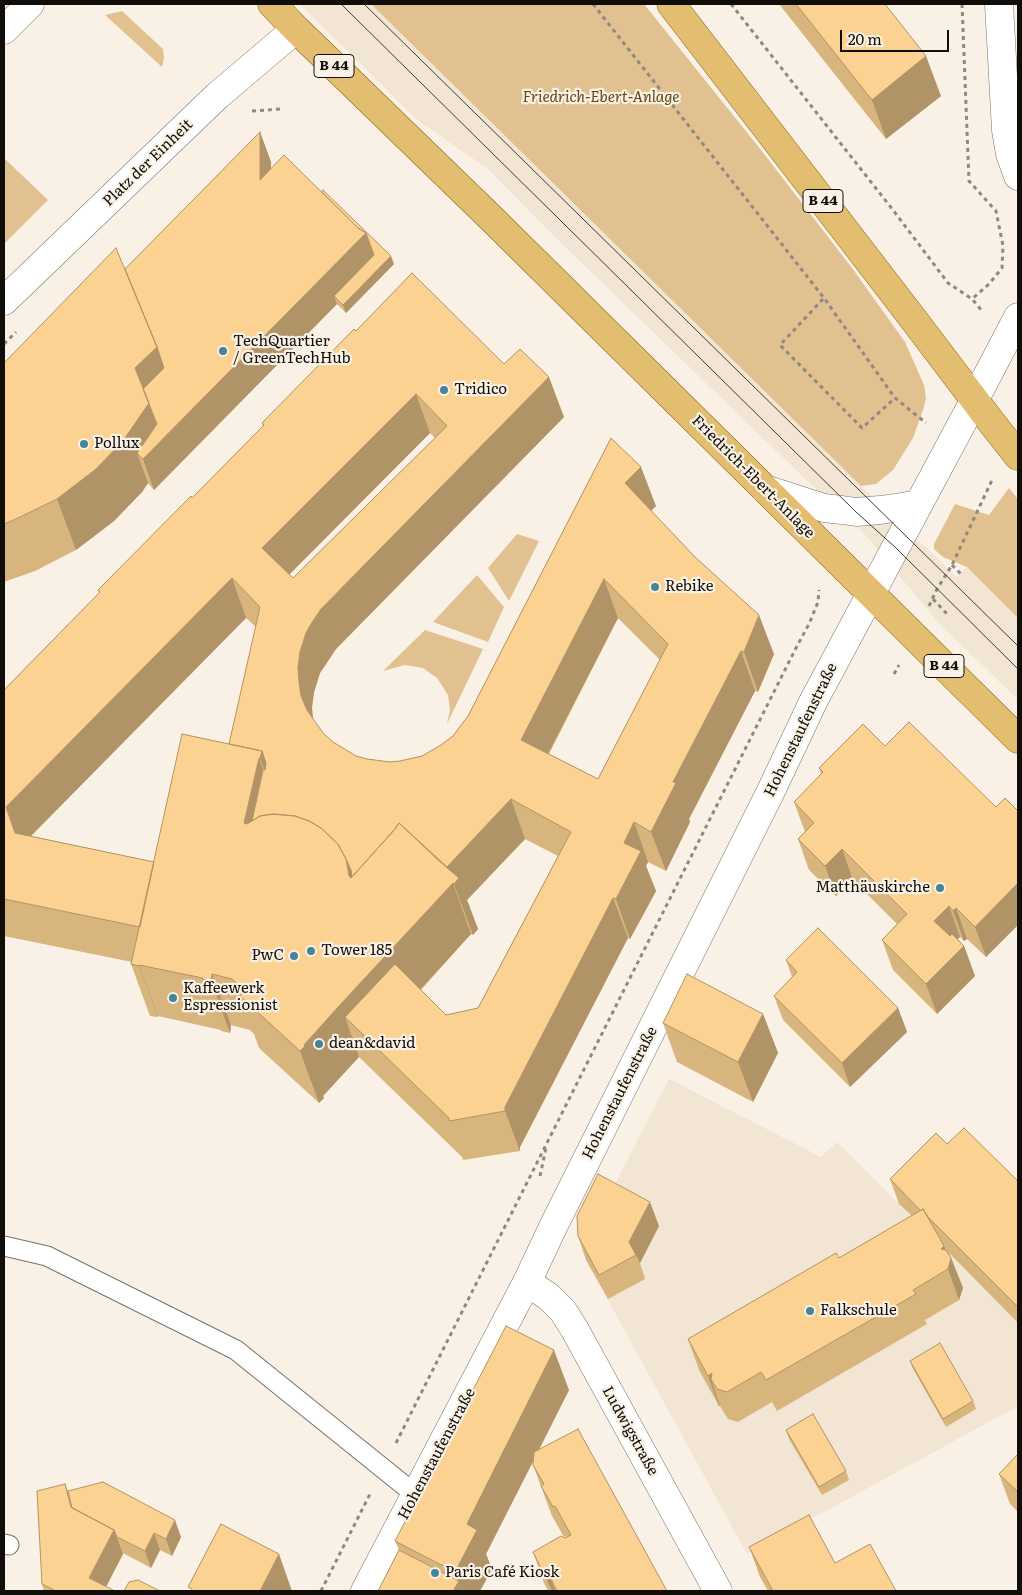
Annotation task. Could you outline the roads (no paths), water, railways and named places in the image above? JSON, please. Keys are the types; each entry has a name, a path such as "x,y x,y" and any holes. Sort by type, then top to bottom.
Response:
{"main road":[{"path":"4,30 30,4"},
{"name":"Friedrich-Ebert-Anlage","path":"272,4 871,592 1018,739"},
{"name":"B 44","path":"671,4 1018,456"},
{"path":"1000,4 1006,130 1010,154 1018,176"},
{"name":"Platz der Einheit","path":"4,301 217,96 296,29"},
{"path":"871,592 1018,317"},
{"path":"765,489 824,508 856,512 918,504"},
{"name":"Hohenstaufenstraße","path":"365,1591 527,1282 814,700 871,592"},
{"name":"Ludwigstraße","path":"527,1282 549,1297 563,1311 575,1330 718,1591"}],"lane":[{"path":"4,1246 47,1256 236,1350 416,1494"}],"tram line":[{"path":"341,4 856,512 895,547 1018,669"},
{"path":"364,4 1018,646"}],"place":[{"name":"TechQuartier / GreenTechHub","path":"223,351"},
{"name":"Tridico","path":"444,390"},
{"name":"Pollux","path":"84,444"},
{"name":"Rebike","path":"655,587"},
{"name":"Matthäuskirche","path":"940,888"},
{"name":"Tower 185","path":"311,951"},
{"name":"PwC","path":"294,956"},
{"name":"Kaffeewerk Espressionist","path":"173,998"},
{"name":"dean&david","path":"319,1044"},
{"name":"Falkschule","path":"810,1311"},
{"name":"Paris Café Kiosk","path":"435,1573"}]}
